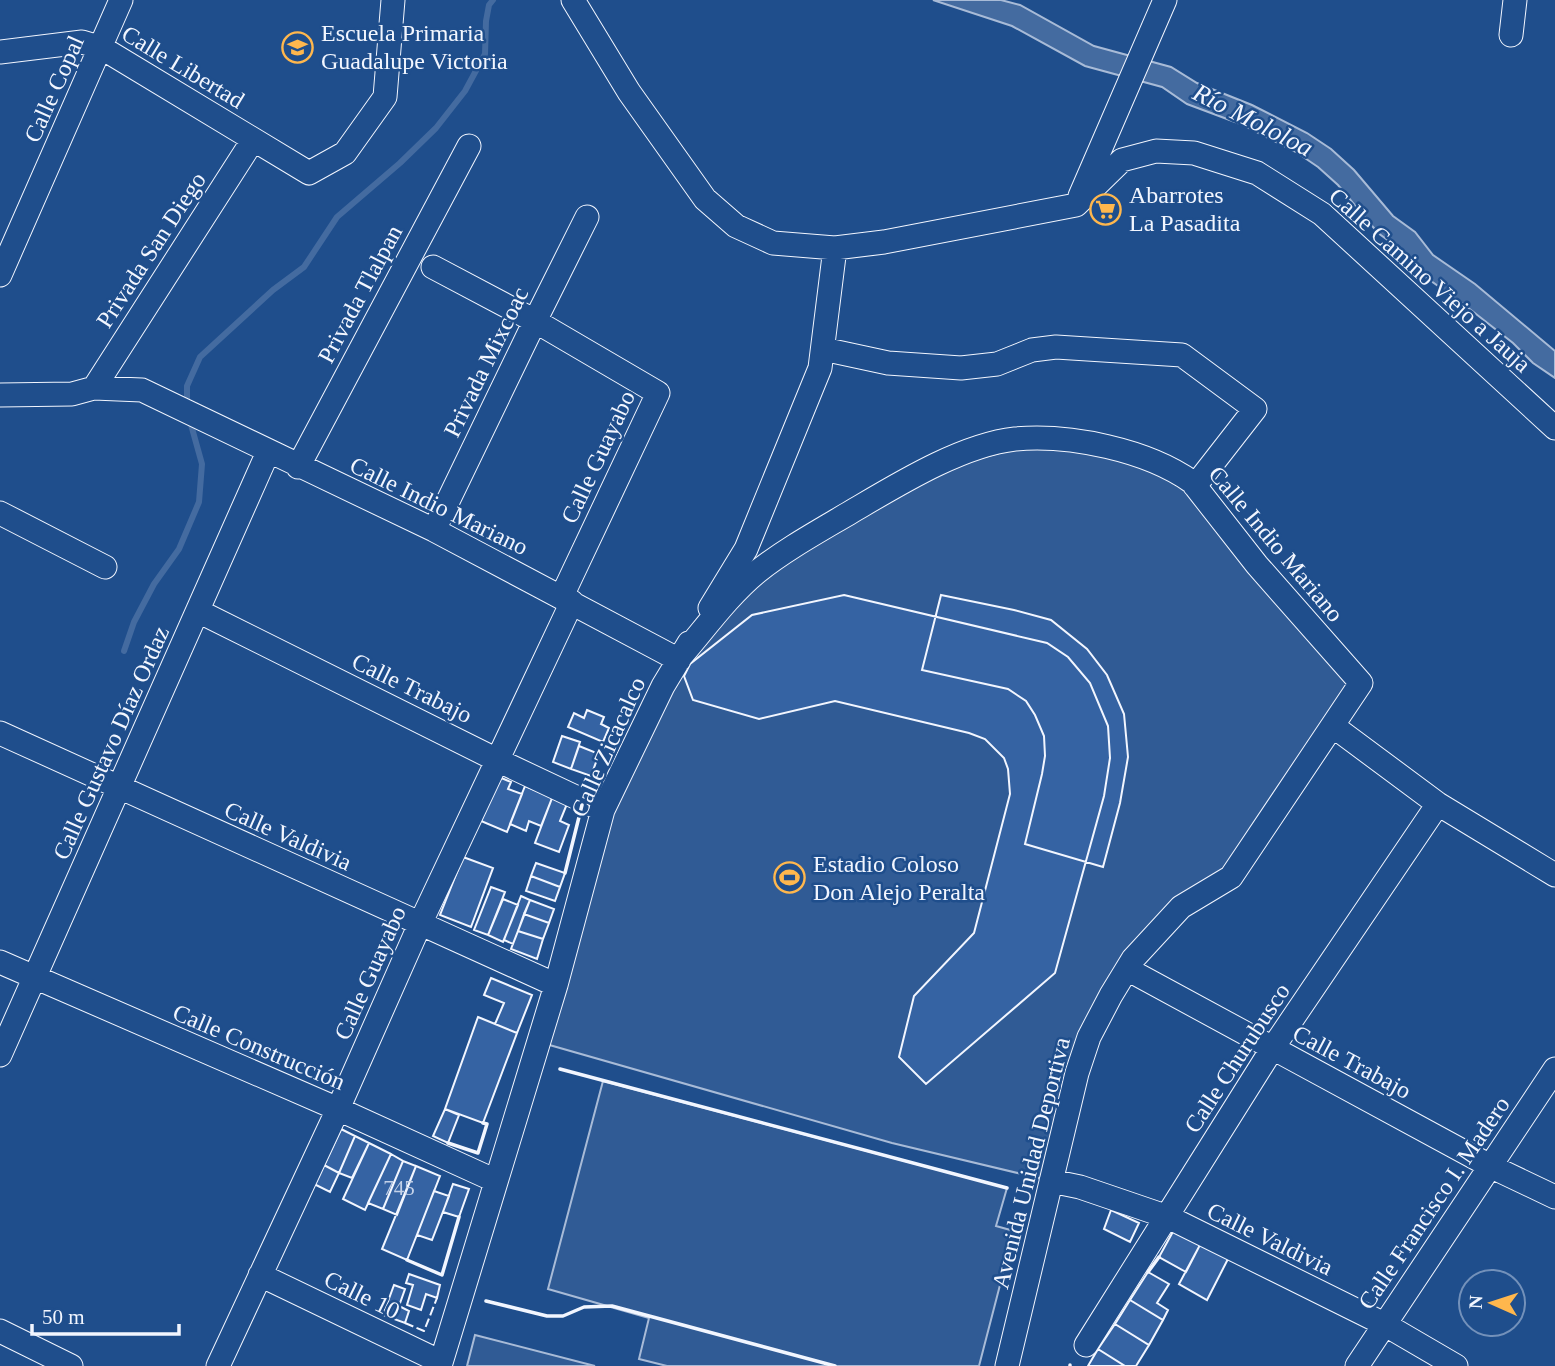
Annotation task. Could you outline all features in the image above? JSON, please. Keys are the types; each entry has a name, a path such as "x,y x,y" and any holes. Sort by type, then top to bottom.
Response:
{"street":[{"name":"Calle Copal","path":"0,275 121,0"},
{"name":"Calle Libertad","path":"0,52 82,42 102,48 309,173 345,153 385,97 393,0"},
{"path":"573,0 629,92 705,199 736,226 774,243 835,248 884,242 1076,205 1165,0"},
{"path":"1511,35 1516,0"},
{"name":"Privada San Diego","path":"94,388 253,140"},
{"name":"Privada Tlalpan","path":"298,467 469,146"},
{"name":"Calle Camino Viejo a Jauja","path":"1076,205 1122,160 1156,151 1194,153 1258,173 1322,214 1555,428"},
{"name":"Privada Mixcoac","path":"435,530 587,217"},
{"name":"Calle Zicacalco","path":"441,1364 556,985 603,810 663,686 746,549 820,368 835,248"},
{"path":"433,267 535,321"},
{"name":"Calle Guayabo","path":"218,1366 497,760 658,393 535,321"},
{"path":"823,349 888,363 961,368 997,364 1032,350 1056,347 1182,355 1255,409 1195,486"},
{"name":"Calle Indio Mariano","path":"0,395 72,394 94,388 142,390 298,467 435,530 680,657 755,573 802,541 911,477 967,452 1013,439 1051,439 1098,445 1148,458 1179,473 1195,486 1257,565 1361,683 1333,726"},
{"name":"Calle Gustavo Díaz Ordaz","path":"0,1055 268,452"},
{"path":"0,513 105,567"},
{"name":"Calle Trabajo","path":"198,611 603,810"},
{"path":"1333,726 1438,804 1555,875"},
{"name":"Avenida Unidad Deportiva","path":"1007,1366 1077,1073 1089,1037 1127,969 1181,907 1231,877 1333,726"},
{"name":"Calle Valdivia","path":"0,733 556,985"},
{"name":"Calle Churubusco","path":"1086,1345 1272,1049 1438,804"},
{"name":"Calle Construcción","path":"0,962 496,1181"},
{"name":"Calle Trabajo","path":"1127,969 1492,1167 1555,1198"},
{"name":"Calle Francisco I. Madero","path":"1357,1366 1555,1069"},
{"name":"Calle Valdivia","path":"1052,1181 1080,1187 1168,1217 1384,1324 1456,1366"},
{"name":"Calle 10","path":"260,1275 441,1364"},
{"path":"0,1331 71,1366"}],"shaded area":[{"path":"1051,439 1179,473 1361,683 1231,877 1181,907 1111,995 1051,1181 892,1143 539,1042 603,810 663,686 755,574 911,477"},
{"path":"603,1081 1007,1188 996,1226 1014,1231 979,1366 667,1366 639,1359 649,1318 548,1289"},
{"path":"475,1335 595,1366 467,1366"}],"water":[{"name":"Río Mololoa","path":"933,0 1001,0 1020,5 1094,46 1171,67 1197,83 1252,105 1307,133 1331,149 1354,170 1393,216 1415,232 1433,255 1475,284 1555,351 1555,378 1533,363 1513,343 1462,303 1417,271 1400,249 1378,233 1338,185 1296,152 1243,125 1187,104 1162,87 1085,66 1012,26"}],"building":[{"path":"844,595 1047,643 1068,657 1090,683 1108,726 1110,758 1104,796 1055,973 926,1084 899,1057 914,996 974,933 1010,794 1008,769 1004,758 985,739 969,733 835,701 759,719 693,700 684,676 690,664 752,615"},
{"path":"941,595 1051,620 1087,649 1107,675 1124,714 1128,757 1120,803 1103,867 1025,844 1042,774 1044,736 1026,701 1008,689 922,670"},
{"path":"587,710 604,717 601,724 609,728 603,742 568,727 574,713 584,718"},
{"path":"562,736 580,742 571,769 553,762"},
{"path":"579,746 599,754 591,776 571,769"},
{"path":"499,777 511,782 508,789 522,794 507,832 481,821"},
{"path":"525,786 542,793 554,793 541,826 529,821 526,831 510,824"},
{"path":"554,793 569,799 560,821 569,825 559,852 535,843"},
{"path":"463,857 493,868 471,927 440,915"},
{"path":"536,863 565,873 560,887 531,876"},
{"path":"531,876 560,887 555,901 526,891"},
{"path":"491,887 505,892 488,935 474,930"},
{"path":"521,896 530,900 513,944 504,940"},
{"path":"503,899 518,905 503,942 488,935"},
{"path":"530,900 554,909 549,923 524,914"},
{"path":"524,914 549,923 543,939 518,931"},
{"path":"518,931 543,939 537,959 511,949"},
{"path":"491,978 532,995 517,1033 495,1024 504,1003 484,995"},
{"path":"478,1017 517,1033 483,1123 445,1109"},
{"path":"445,1109 459,1115 448,1143 433,1136"},
{"path":"341,1129 355,1136 339,1173 324,1165"},
{"path":"355,1136 369,1143 352,1178 339,1173"},
{"path":"369,1143 391,1154 365,1210 343,1199"},
{"path":"391,1154 403,1161 383,1209 368,1203"},
{"path":"403,1161 416,1166 397,1215 383,1209"},
{"path":"324,1165 339,1173 330,1192 314,1184"},
{"path":"416,1166 440,1176 407,1260 382,1249"},
{"path":"453,1184 469,1189 459,1217 443,1212"},
{"path":"434,1191 449,1196 432,1240 417,1235"},
{"path":"1111,1210 1139,1223 1130,1242 1104,1229"},
{"path":"1175,1228 1201,1243 1186,1272 1159,1257"},
{"path":"1201,1243 1229,1257 1207,1300 1179,1284"},
{"path":"1148,1272 1169,1284 1157,1303 1168,1310 1163,1320 1130,1300"},
{"path":"409,1274 440,1285 437,1298 426,1294 421,1310 407,1305 413,1285 406,1283"},
{"path":"394,1285 405,1289 399,1306 409,1311 405,1323 383,1315"},
{"path":"1130,1300 1163,1320 1149,1345 1115,1324"},
{"path":"1115,1324 1149,1345 1136,1366 1125,1366 1098,1349"},
{"path":"1098,1349 1125,1366 1088,1366"}],"waterway":[{"path":"187,407 187,386 200,357 273,290 304,267 337,217 436,128 465,91 485,54 486,21 489,5 493,0"},
{"path":"124,651 134,622 154,584 179,549 199,502 202,464 190,421"}],"fence":[{"path":"405,1323 424,1331 437,1298"}],"wall":[{"path":"565,873 582,805"},
{"path":"560,1069 1007,1188"},
{"path":"448,1143 478,1153 487,1124 483,1123"},
{"path":"407,1260 442,1275 459,1217"},
{"path":"1148,1272 1159,1257"},
{"path":"486,1301 547,1316 563,1316 584,1307 612,1306 835,1366"}],"place":[{"name":"Escuela Primaria Guadalupe Victoria","path":"298,47"},
{"name":"Abarrotes La Pasadita","path":"1106,209"},
{"name":"Estadio Coloso Don Alejo Peralta","path":"790,878"}]}
